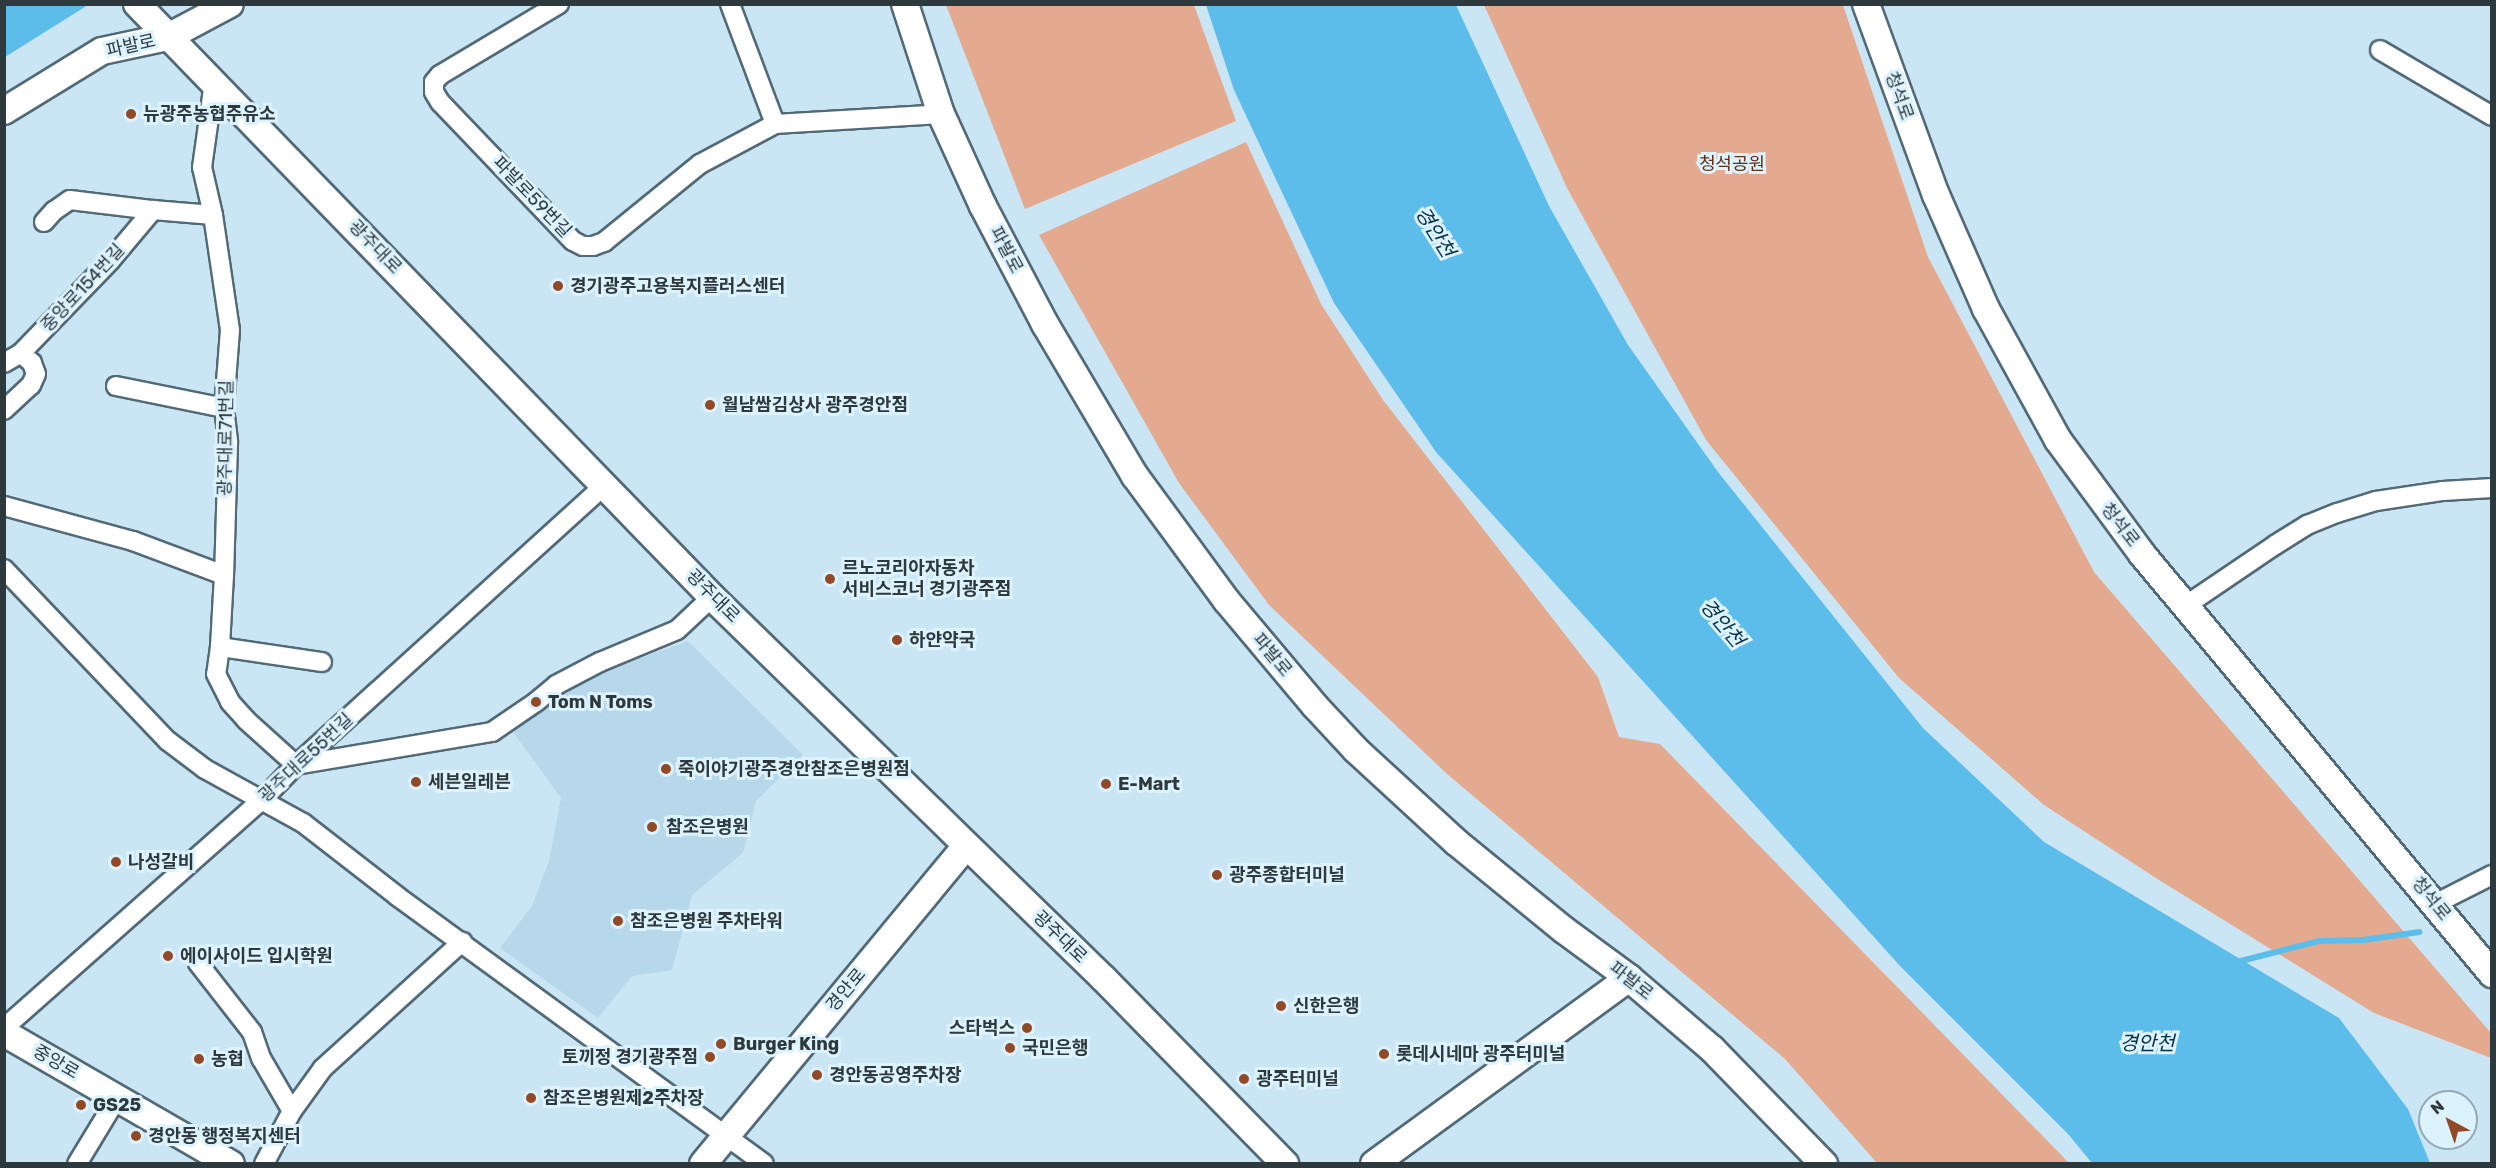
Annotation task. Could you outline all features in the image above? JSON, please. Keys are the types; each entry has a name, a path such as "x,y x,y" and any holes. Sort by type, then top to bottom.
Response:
{"street":[{"name":"파발로","path":"4,111 102,51 168,37 230,4"},
{"name":"파발로59번길","path":"559,4 440,75 435,82 434,92 440,102 557,224 583,246 593,246 604,242 700,164 775,124 941,114"},
{"path":"730,4 775,124"},
{"name":"파발로","path":"904,4 941,114 983,206 1045,324 1135,476 1226,600 1315,706 1389,781 1456,842 1564,930 1629,978 1712,1049 1824,1164"},
{"name":"청석로","path":"1866,4 1936,195 1986,309 2058,440 2111,514 2185,606 2492,974"},
{"name":"광주대로","path":"144,11 605,484 712,597 1104,979 1285,1164"},
{"path":"2380,50 2492,116"},
{"name":"광주대로71번길","path":"214,82 202,167 213,215 230,330 224,408 228,443 224,575 220,647 216,674 220,687 246,720 296,765"},
{"path":"44,222 54,211 70,200 213,215"},
{"name":"중앙로154번길","path":"4,363 21,353 110,261 153,210"},
{"path":"4,410 31,385 36,374 32,363 21,353"},
{"path":"116,386 224,408"},
{"name":"광주대로55번길","path":"4,1028 263,799 296,765 605,484"},
{"path":"2185,606 2275,544 2307,525 2337,513 2376,501 2443,491 2492,488"},
{"path":"4,507 133,541 224,575"},
{"path":"6,573 168,741 205,769 303,823 764,1164"},
{"path":"296,765 492,732 536,702 556,685 600,662 677,630 712,597"},
{"path":"220,647 322,662"},
{"name":"경안로","path":"703,1164 966,846"},
{"path":"2435,904 2492,875"},
{"path":"264,1164 292,1111 323,1068 462,942"},
{"path":"198,963 252,1032 261,1058 292,1111"},
{"path":"1374,1164 1629,978"},
{"name":"중앙로","path":"4,1033 231,1164"},
{"path":"77,1164 117,1098"}],"shaded area":[{"name":"참조은병원","path":"688,641 803,755 756,801 743,853 692,895 672,970 632,976 598,1018 500,948 532,906 549,861 561,798 513,732 536,702 558,688"}],"green space":[{"path":"946,5 1194,5 1236,121 1025,209"},
{"name":"청석공원","path":"1484,5 1843,5 1928,257 2094,572 2491,1033 2491,1058 2374,1013 2159,880 2044,805 1899,678 1706,440 1567,188"},
{"path":"1246,142 1321,304 1383,400 1598,677 1619,737 1660,744 2069,1163 1877,1163 1785,1059 1447,774 1269,605 1179,483 1039,235"}],"water":[{"path":"9,4 88,5 5,57 5,7"},
{"name":"경안천","path":"1206,5 1456,5 1549,206 1628,345 1718,472 1923,728 2044,842 2339,1018 2408,1109 2418,1134 2418,1150 2425,1150 2430,1163 2092,1163 2068,1134 1901,967 1436,452 1334,303 1234,90"}],"waterway":[{"path":"2237,962 2319,941 2363,940 2419,932"}],"place":[{"name":"뉴광주농협주유소","path":"131,114"},
{"name":"경기광주고용복지플러스센터","path":"558,286"},
{"name":"월남쌈김상사 광주경안점","path":"710,405"},
{"name":"르노코리아자동차 서비스코너 경기광주점","path":"830,579"},
{"name":"하얀약국","path":"897,640"},
{"name":"Tom N Toms","path":"536,702"},
{"name":"죽이야기광주경안참조은병원점","path":"666,769"},
{"name":"세븐일레븐","path":"416,782"},
{"name":"E-Mart","path":"1106,784"},
{"name":"참조은병원","path":"652,827"},
{"name":"나성갈비","path":"116,862"},
{"name":"광주종합터미널","path":"1217,875"},
{"name":"참조은병원 주차타워","path":"618,921"},
{"name":"에이사이드 입시학원","path":"168,956"},
{"name":"신한은행","path":"1281,1006"},
{"name":"스타벅스","path":"1027,1028"},
{"name":"Burger King","path":"721,1044"},
{"name":"국민은행","path":"1010,1048"},
{"name":"롯데시네마 광주터미널","path":"1384,1054"},
{"name":"토끼정 경기광주점","path":"710,1057"},
{"name":"농협","path":"199,1059"},
{"name":"경안동공영주차장","path":"817,1075"},
{"name":"광주터미널","path":"1244,1079"},
{"name":"참조은병원제2주차장","path":"531,1098"},
{"name":"GS25","path":"81,1105"},
{"name":"경안동 행정복지센터","path":"136,1136"}]}
